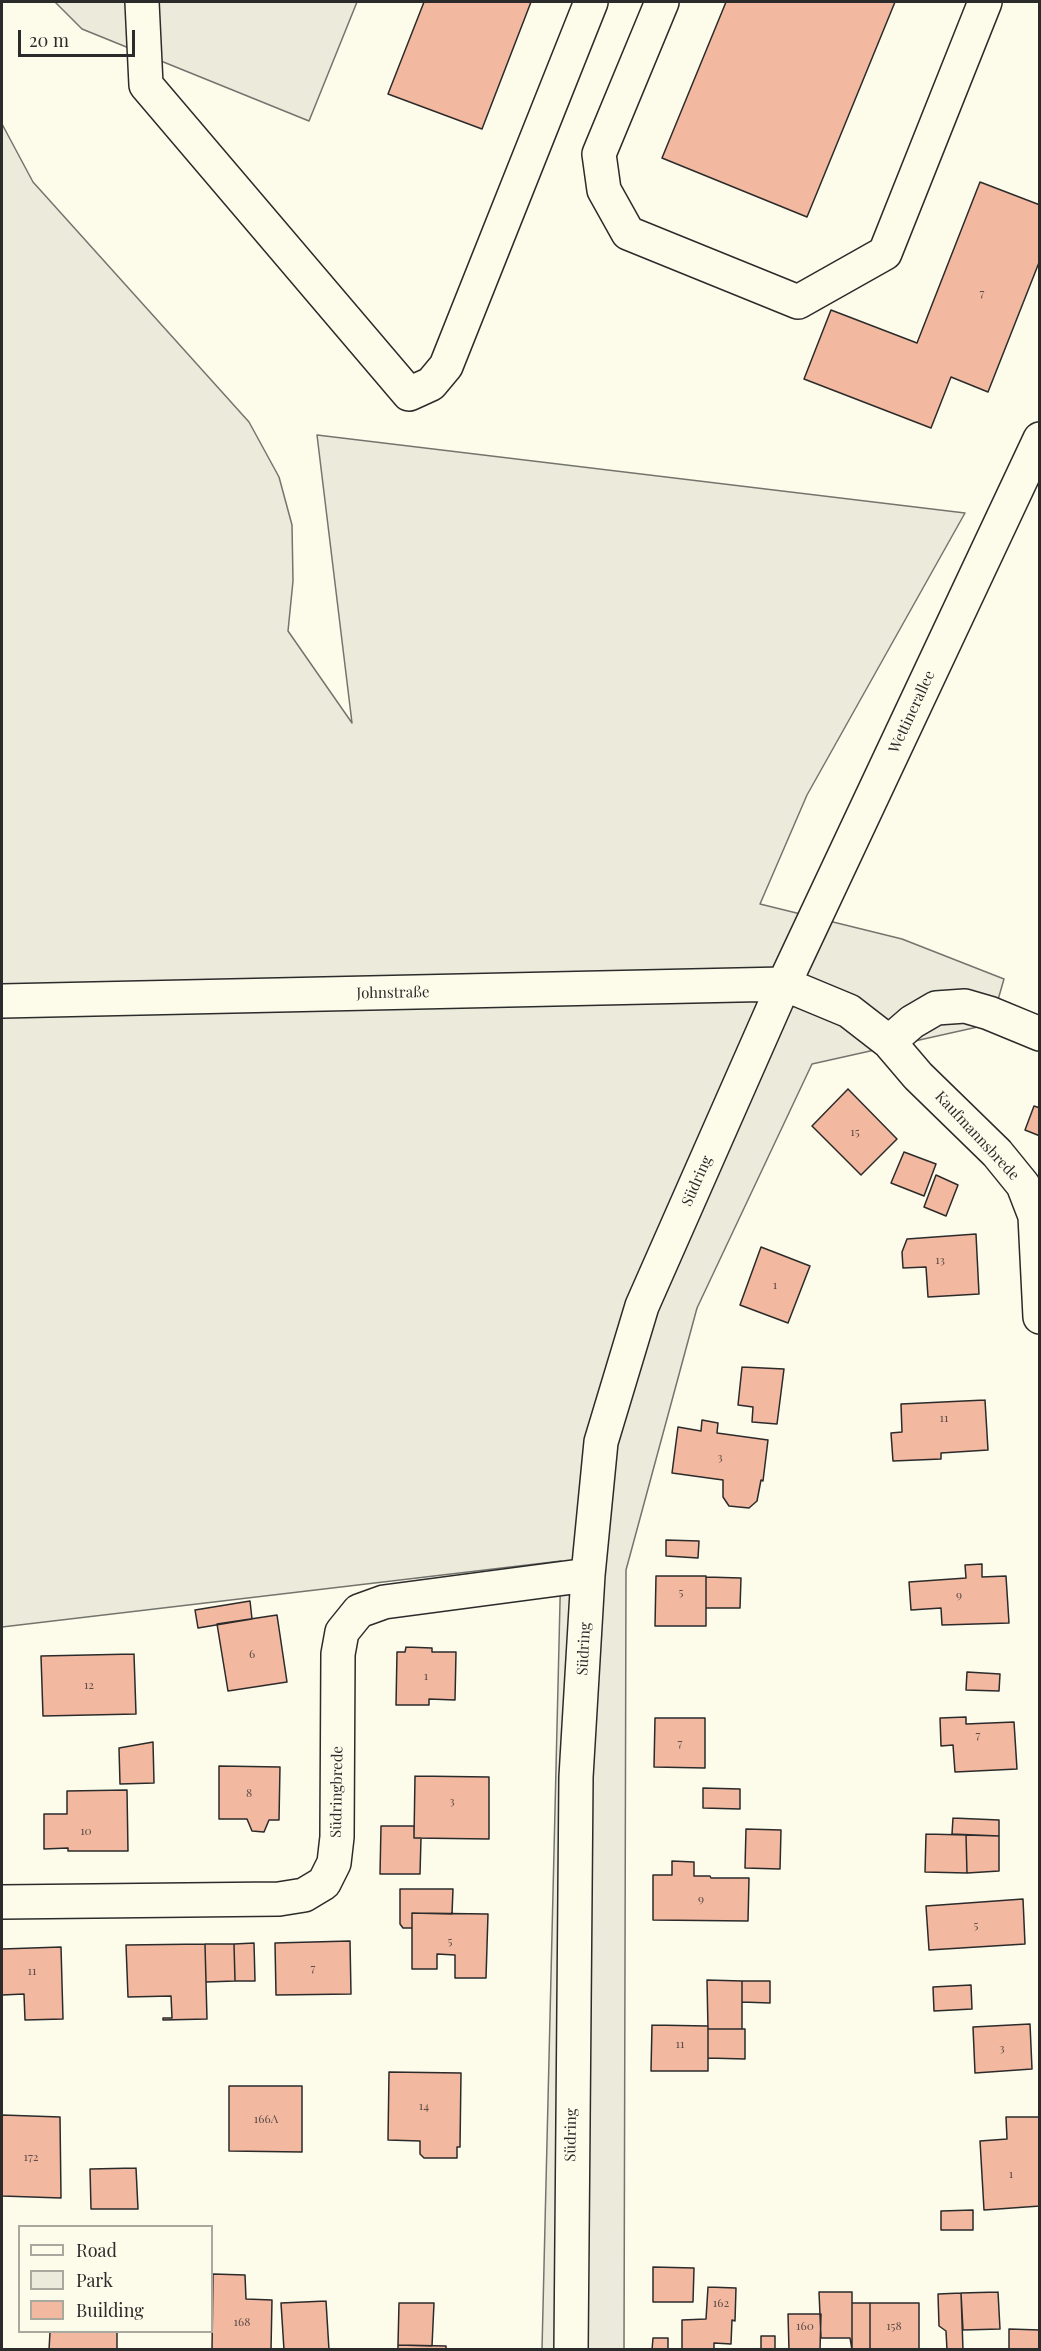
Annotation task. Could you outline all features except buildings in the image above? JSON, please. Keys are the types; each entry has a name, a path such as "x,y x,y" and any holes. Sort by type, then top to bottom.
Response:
{"street":[{"path":"142,2 146,84 409,394 431,384 446,366 591,2"},
{"path":"662,2 598,154 604,190 627,233 798,302 885,253 985,2"},
{"name":"Wettinerallee","path":"784,984 1040,439"},
{"name":"Johnstraße","path":"2,1001 784,984"},
{"name":"Kaufmannsbrede","path":"784,984 849,1011 889,1042 918,1076 997,1154 1023,1185 1035,1216 1040,1317"},
{"name":"Südring","path":"571,2349 576,1777 588,1575 601,1442 642,1306 784,984"},
{"path":"889,1042 912,1022 936,1008 965,1006 989,1013 1040,1034"},
{"name":"Südringbrede","path":"2,1902 279,1899 304,1895 324,1883 334,1863 337,1837 338,1654 342,1632 359,1611 384,1602 588,1575"}],"green space":[{"path":"2,124 33,182 249,422 279,477 292,525 293,581 288,631 352,723 317,435 965,513 807,795 760,904 902,939 1004,979 991,1024 812,1064 697,1308 626,1570 624,2349 542,2349 561,1561 2,1627"}],"shaded area":[{"path":"55,2 357,2 309,121 82,29"}]}
